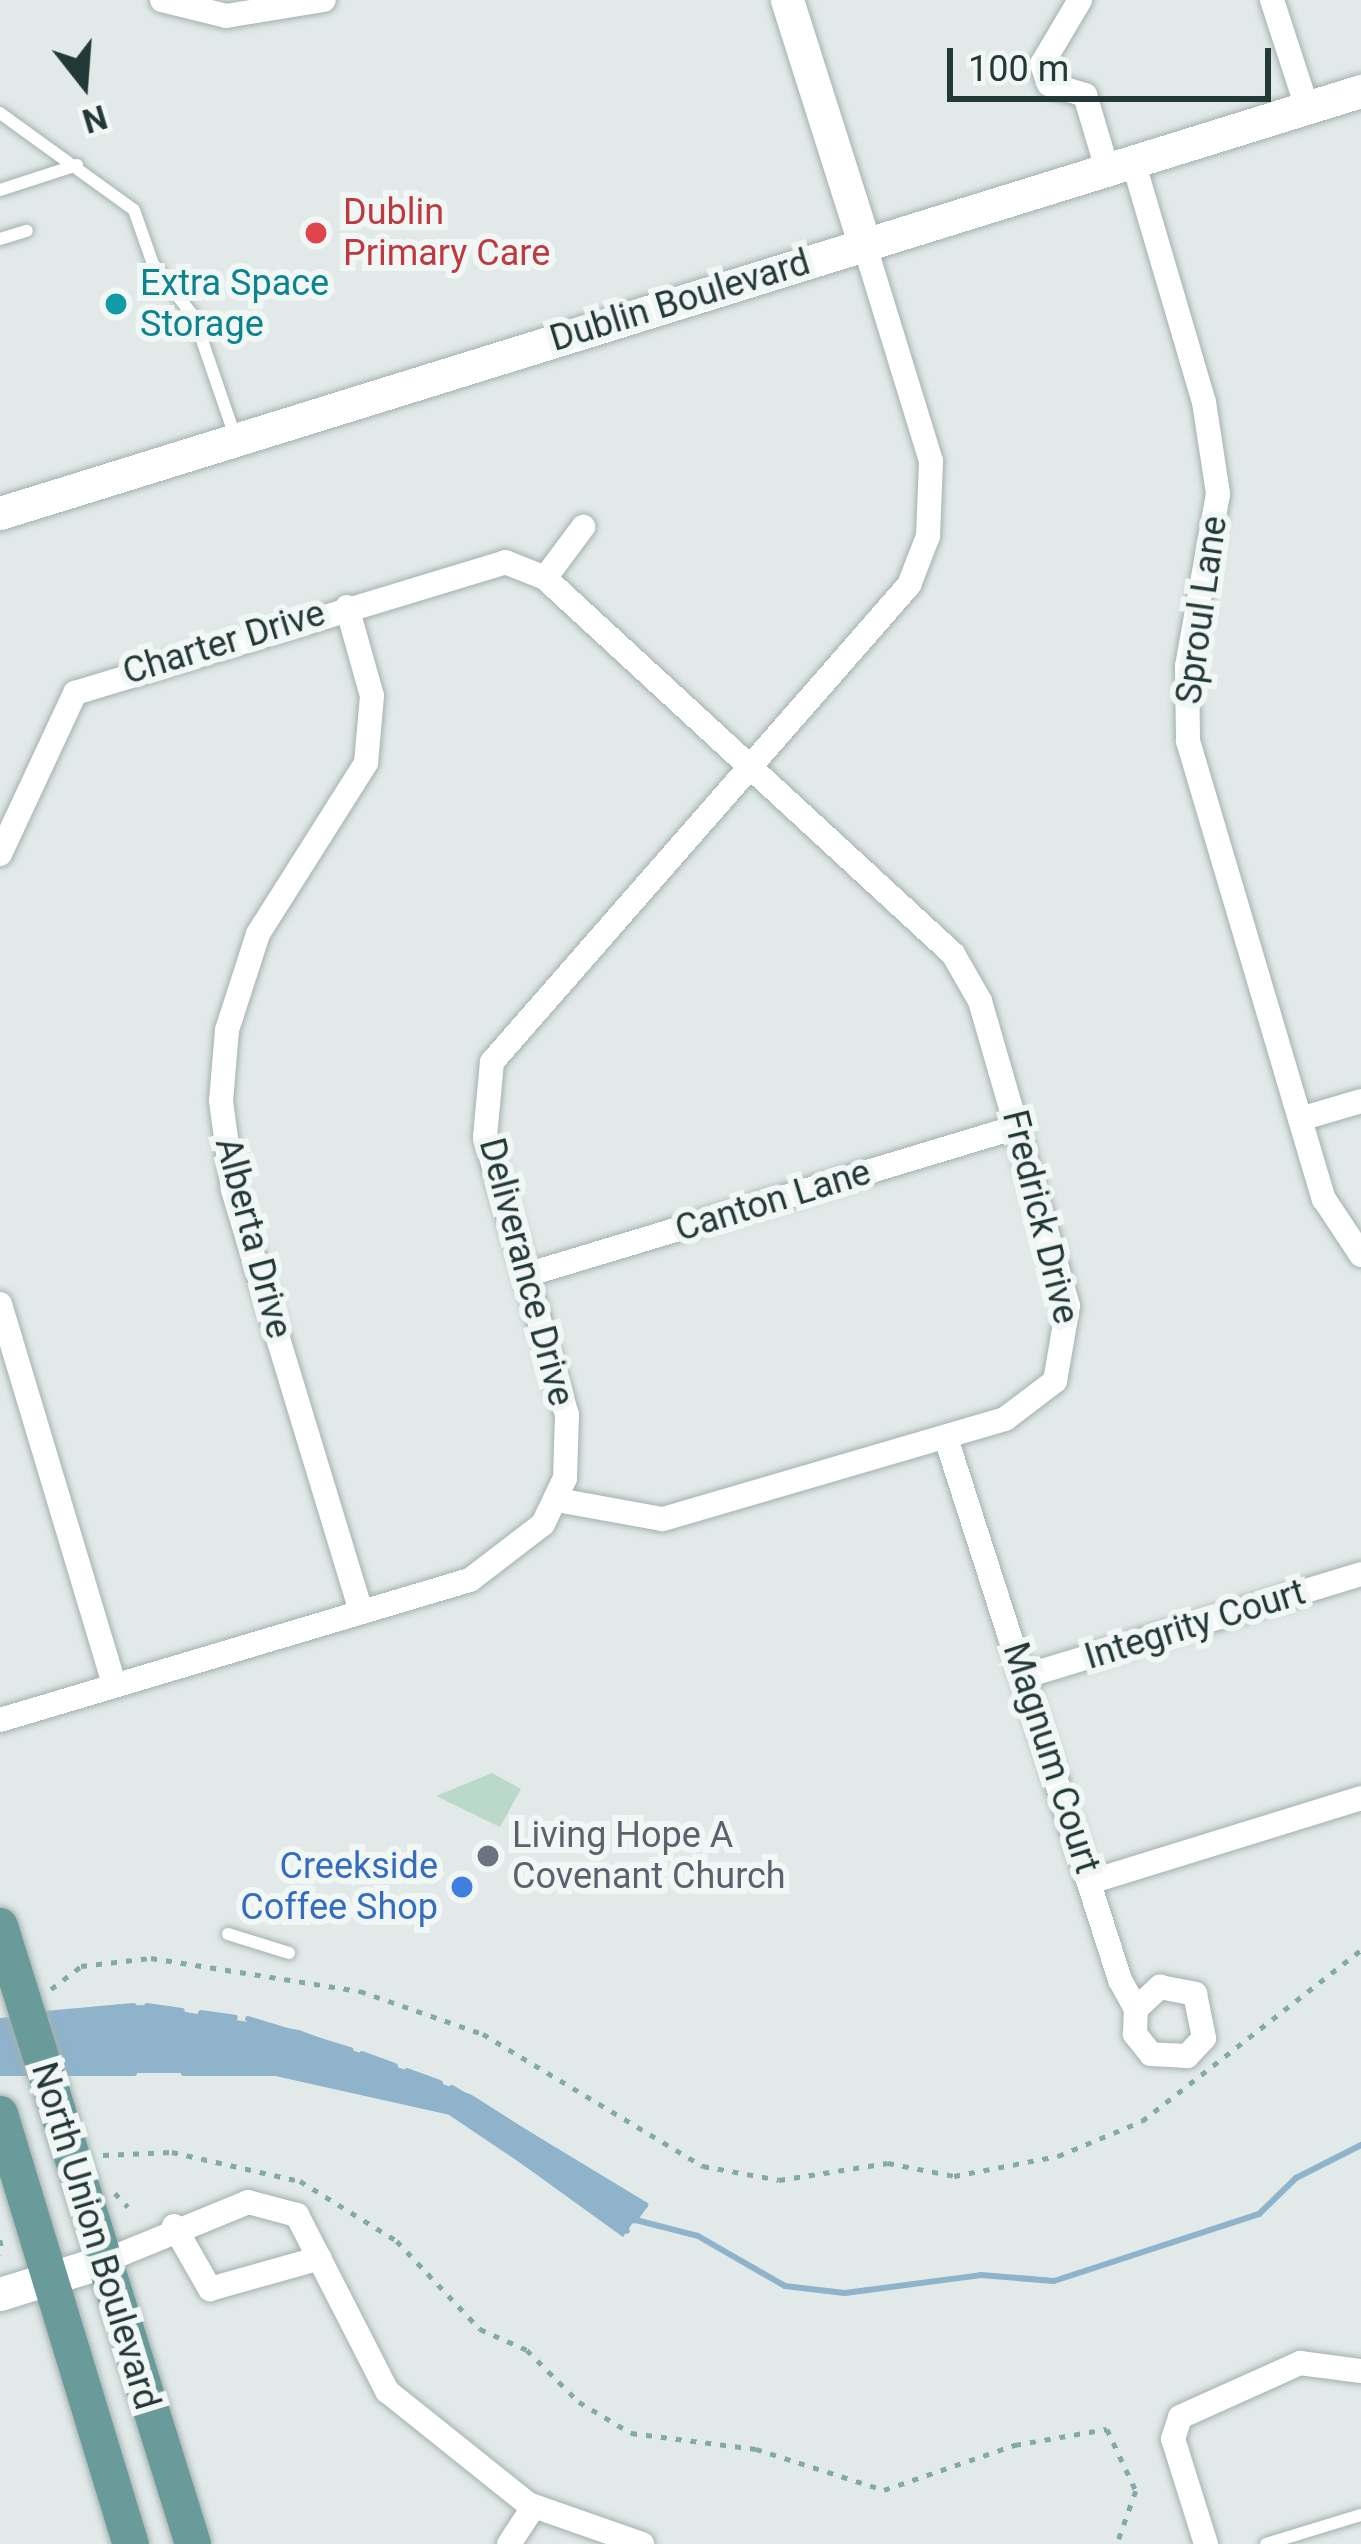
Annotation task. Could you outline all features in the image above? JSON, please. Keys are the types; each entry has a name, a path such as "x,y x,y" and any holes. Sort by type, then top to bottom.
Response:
{"main road":[{"path":"787,0 864,243"},
{"name":"Dublin Boulevard","path":"0,513 1361,91"},
{"name":"North Union Boulevard","path":"0,1926 33,1991 84,2156 102,2262 193,2544"},
{"name":"North Union Boulevard","path":"0,2114 131,2544"},
{"path":"0,2294 102,2262"}],"street":[{"path":"162,0 226,16 323,0"},
{"name":"Sproul Lane","path":"1080,0 1042,64 1048,85 1085,95 1120,165 1204,402 1218,494 1187,665 1188,742 1335,1224 1361,1256"},
{"path":"1272,0 1307,108"},
{"name":"Deliverance Drive","path":"557,1500 567,1415 485,1137 492,1062 895,608 928,536 931,461 864,243"},
{"path":"545,578 583,527"},
{"name":"Charter Drive","path":"0,854 75,693 487,562 545,578 750,767"},
{"name":"Alberta Drive","path":"347,607 371,696 366,763 258,934 227,1030 221,1101 233,1190 361,1612"},
{"name":"Fredrick Drive","path":"557,1500 662,1519 946,1438 1024,1409 1070,1347 1020,1126 964,968 750,767"},
{"path":"1300,1119 1361,1101"},
{"name":"Canton Lane","path":"526,1275 1020,1126"},
{"path":"0,1304 114,1685"},
{"name":"Magnum Court","path":"946,1438 987,1583 1029,1675 1090,1882 1136,2009"},
{"path":"0,1720 494,1570 557,1500"},
{"name":"Integrity Court","path":"1029,1675 1361,1574"},
{"path":"1090,1882 1361,1798"},
{"path":"102,2262 174,2226 276,2205 297,2216 387,2391 533,2506 642,2544"},
{"path":"174,2226 210,2289 320,2258"},
{"path":"1206,2544 1174,2439 1180,2416 1300,2363 1361,2371"},
{"path":"509,2544 533,2506"}],"lane":[{"path":"0,112 134,210 154,264 194,317 236,440"},
{"path":"0,190 77,165"},
{"path":"0,239 27,231"},
{"path":"228,1934 290,1953"},
{"path":"1266,2544 1361,2515"}],"path":[{"path":"33,1991 73,1969 131,1958 359,1991 483,2034 686,2159 779,2180 887,2164 954,2176 1058,2156 1142,2121 1361,1950"},
{"path":"1225,2038 1234,2050"},
{"path":"84,2156 172,2152 300,2181 397,2241 480,2329 527,2350 579,2402 631,2433 756,2449 812,2476 884,2490 1015,2445 1107,2429 1136,2491 1118,2544"},
{"path":"0,2240 3,2255"}],"green space":[{"path":"492,1773 521,1789 500,1827 436,1796"}],"water":[{"path":"142,2005 299,2030 472,2095 645,2205 623,2237 450,2112 276,2073 0,2073 0,2018"}],"waterway":[{"path":"45,2014 134,2006"},
{"path":"147,2006 182,2011"},
{"path":"201,2013 235,2018"},
{"path":"248,2019 350,2050"},
{"path":"362,2054 395,2066"},
{"path":"407,2071 440,2083"},
{"path":"0,2073 26,2073"},
{"path":"64,2073 134,2073"},
{"path":"184,2073 276,2073 450,2112 627,2231"},
{"path":"452,2088 645,2205 634,2220"},
{"path":"628,2218 698,2236 785,2286 845,2293 981,2275 1054,2281 1259,2214 1296,2178 1361,2145"}],"place":[{"name":"Dublin Primary Care","path":"316,233"},
{"name":"Extra Space Storage","path":"116,304"},
{"name":"Living Hope A Covenant Church","path":"488,1856"},
{"name":"Creekside Coffee Shop","path":"462,1887"}]}
